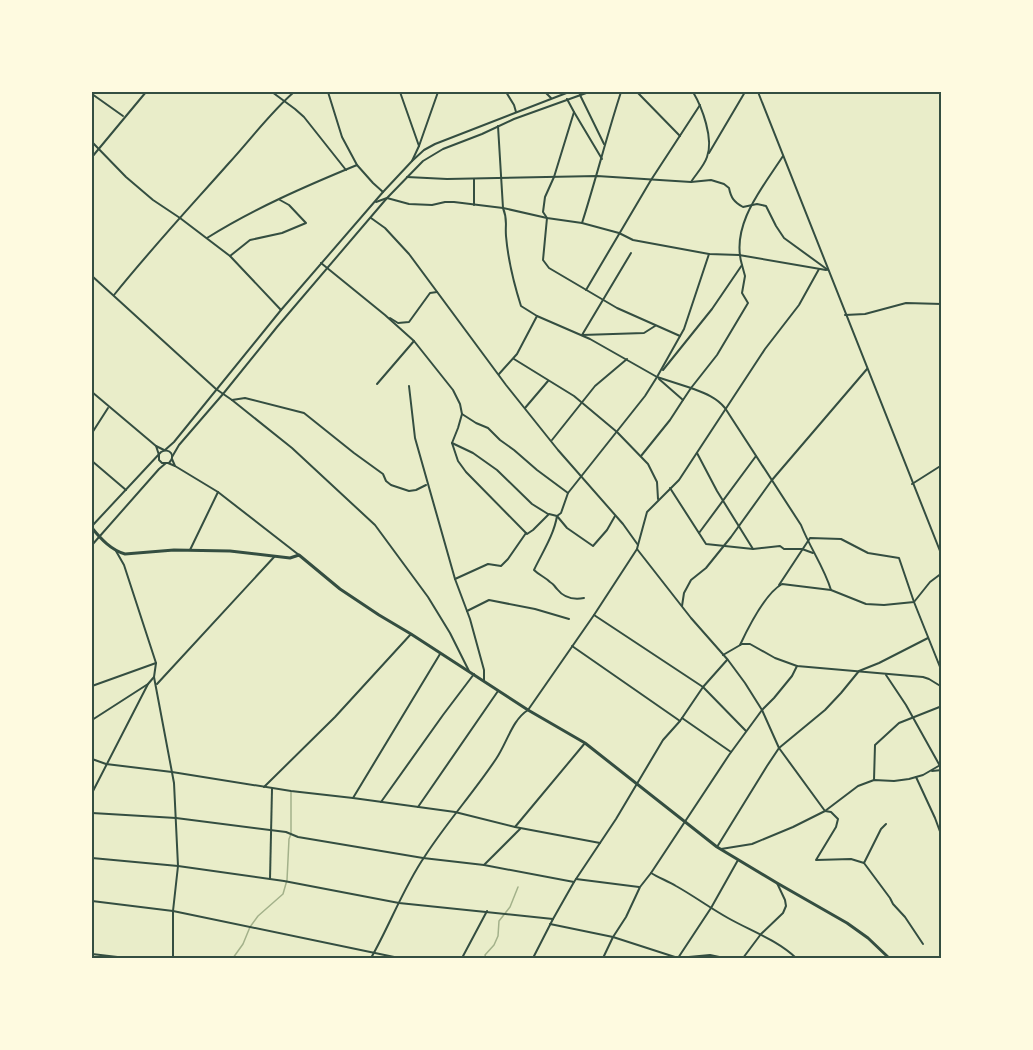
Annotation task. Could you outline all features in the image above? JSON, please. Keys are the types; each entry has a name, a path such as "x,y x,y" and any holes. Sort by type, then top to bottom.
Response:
{"main road":[{"path":"92,527 116,551 125,554 190,550 230,551 290,558 299,555 340,589 379,615 528,710 585,743 717,847 847,923 868,938 889,958"}],"street":[{"path":"140,92 142,96"},
{"path":"92,157 146,92"},
{"path":"114,295 284,100 294,92"},
{"path":"328,92 342,137 357,165 383,192"},
{"path":"400,92 419,146"},
{"path":"431,92 435,97"},
{"path":"412,161 438,92"},
{"path":"506,92 516,112"},
{"path":"545,92 552,99"},
{"path":"92,527 174,441 281,310 383,192 424,150 570,92"},
{"path":"92,545 159,469 172,458 179,445 277,327 387,198 423,161 443,149 514,119 589,92"},
{"path":"582,223 621,92"},
{"path":"637,92 680,136"},
{"path":"693,92 700,105 708,136 708,156"},
{"path":"692,182 745,92"},
{"path":"758,92 942,556"},
{"path":"274,93 304,117 346,170"},
{"path":"92,94 124,117"},
{"path":"580,95 604,144"},
{"path":"561,96 562,101"},
{"path":"567,99 602,159"},
{"path":"586,290 651,180 700,105"},
{"path":"574,112 554,177 545,197 543,260 549,268 617,308 680,336"},
{"path":"498,126 503,208 507,218 506,236 521,306 627,359 657,377 683,400"},
{"path":"92,142 142,191 230,256 281,310"},
{"path":"641,456 717,355 748,303 742,293 745,276 739,255 742,228 750,206 784,156"},
{"path":"206,239 231,223 357,165"},
{"path":"407,177 474,179 597,176 692,182 711,180 729,188 730,196 743,207 757,204 766,206 784,238 828,270"},
{"path":"474,179 474,204"},
{"path":"375,202 387,198 409,204 432,205 445,202 503,208 546,218 582,223 620,233 633,240 709,254 739,255 828,270"},
{"path":"230,256 250,240 282,233 306,223 280,200"},
{"path":"370,218 385,228 409,254 498,375 615,516 682,606 745,683 762,710 779,748 825,811 831,812 838,819 816,860 864,862 923,944"},
{"path":"344,238 350,242"},
{"path":"582,335 632,253"},
{"path":"584,598 574,600 564,596 552,583 534,570 555,530 557,516 561,513 568,493 645,396 684,329 709,254"},
{"path":"321,264 414,341 453,390 462,414 452,443 453,452 466,472 526,533"},
{"path":"657,377 712,309 742,265"},
{"path":"371,958 423,858 503,750 518,718 528,710 594,615 637,547 646,512 679,480 765,349 799,305 819,269"},
{"path":"92,276 216,389 292,448 375,525 428,597 469,671"},
{"path":"385,315 398,323 409,322 430,293 437,292"},
{"path":"845,315 865,314 906,303 942,304"},
{"path":"498,375 514,359 537,316"},
{"path":"272,322 277,327"},
{"path":"582,335 644,333 655,326"},
{"path":"377,384 414,341"},
{"path":"514,359 581,402 617,432 648,464 657,482 658,499"},
{"path":"552,440 581,402 627,359"},
{"path":"236,365 242,370"},
{"path":"682,606 684,593 691,580 724,546 772,480 867,369"},
{"path":"657,377 703,392 719,401 725,408 801,525 826,573 831,590"},
{"path":"525,408 548,381"},
{"path":"408,386 415,438 484,670 484,681"},
{"path":"92,392 156,446 171,453 175,465"},
{"path":"232,400 244,398 304,413 383,474 391,485 409,491 417,490 427,484"},
{"path":"92,433 109,407"},
{"path":"462,414 488,428 568,493"},
{"path":"452,443 473,453 497,470 532,504 557,516 567,528 593,546 607,530 615,516"},
{"path":"156,446 160,461 175,465 218,492 299,555"},
{"path":"697,453 753,549"},
{"path":"699,533 756,456"},
{"path":"92,461 126,490"},
{"path":"912,484 942,465"},
{"path":"670,488 706,544 753,549 780,546 784,549 802,549 815,554"},
{"path":"190,550 218,492"},
{"path":"456,579 488,564 501,566 526,533 533,530 549,514"},
{"path":"740,645 748,627 765,601 779,585 810,538 841,539 868,553 899,558 942,672"},
{"path":"116,551 124,565 156,663 154,677 172,772 178,866 173,911 173,958"},
{"path":"156,685 275,556"},
{"path":"779,585 831,590 866,604 884,605 914,602 930,582 942,573"},
{"path":"467,611 489,600 535,609 569,619"},
{"path":"594,615 703,687 746,731"},
{"path":"264,787 335,717 411,634"},
{"path":"717,847 779,748 825,710 859,671 928,638"},
{"path":"723,655 740,645 750,644 775,658 797,666 929,679 942,687"},
{"path":"572,646 731,752"},
{"path":"352,798 441,653"},
{"path":"533,958 575,880 663,740 703,687 728,660"},
{"path":"92,686 156,663"},
{"path":"603,958 640,887 731,752 762,710 792,676 797,666"},
{"path":"381,802 474,674"},
{"path":"721,849 757,843 825,811 858,786 874,780 894,781 916,777 941,765 885,674"},
{"path":"92,790 148,684 154,677"},
{"path":"92,720 148,684"},
{"path":"418,807 499,690"},
{"path":"874,780 875,745 899,723 942,706"},
{"path":"515,828 585,743"},
{"path":"92,759 106,764 455,812 515,828 600,843"},
{"path":"932,771 942,770"},
{"path":"916,777 942,837"},
{"path":"270,879 272,788"},
{"path":"92,813 176,818 272,830 298,837 423,858 640,887"},
{"path":"864,862 881,829 886,824"},
{"path":"484,865 521,829"},
{"path":"92,858 178,866 270,879 399,903 553,919"},
{"path":"678,958 711,908 738,860"},
{"path":"651,873 729,919 761,934 798,958"},
{"path":"743,958 761,934 783,913 786,906 785,900 777,883"},
{"path":"92,901 173,911 399,958"},
{"path":"462,958 487,911"},
{"path":"550,924 613,937 678,958 710,956 724,958"},
{"path":"92,954 126,958"}],"waterway":[{"path":"233,958 258,916 283,894 287,880 291,834 291,792"},
{"path":"486,958 485,955 498,936 499,921 510,907 518,887"}]}
